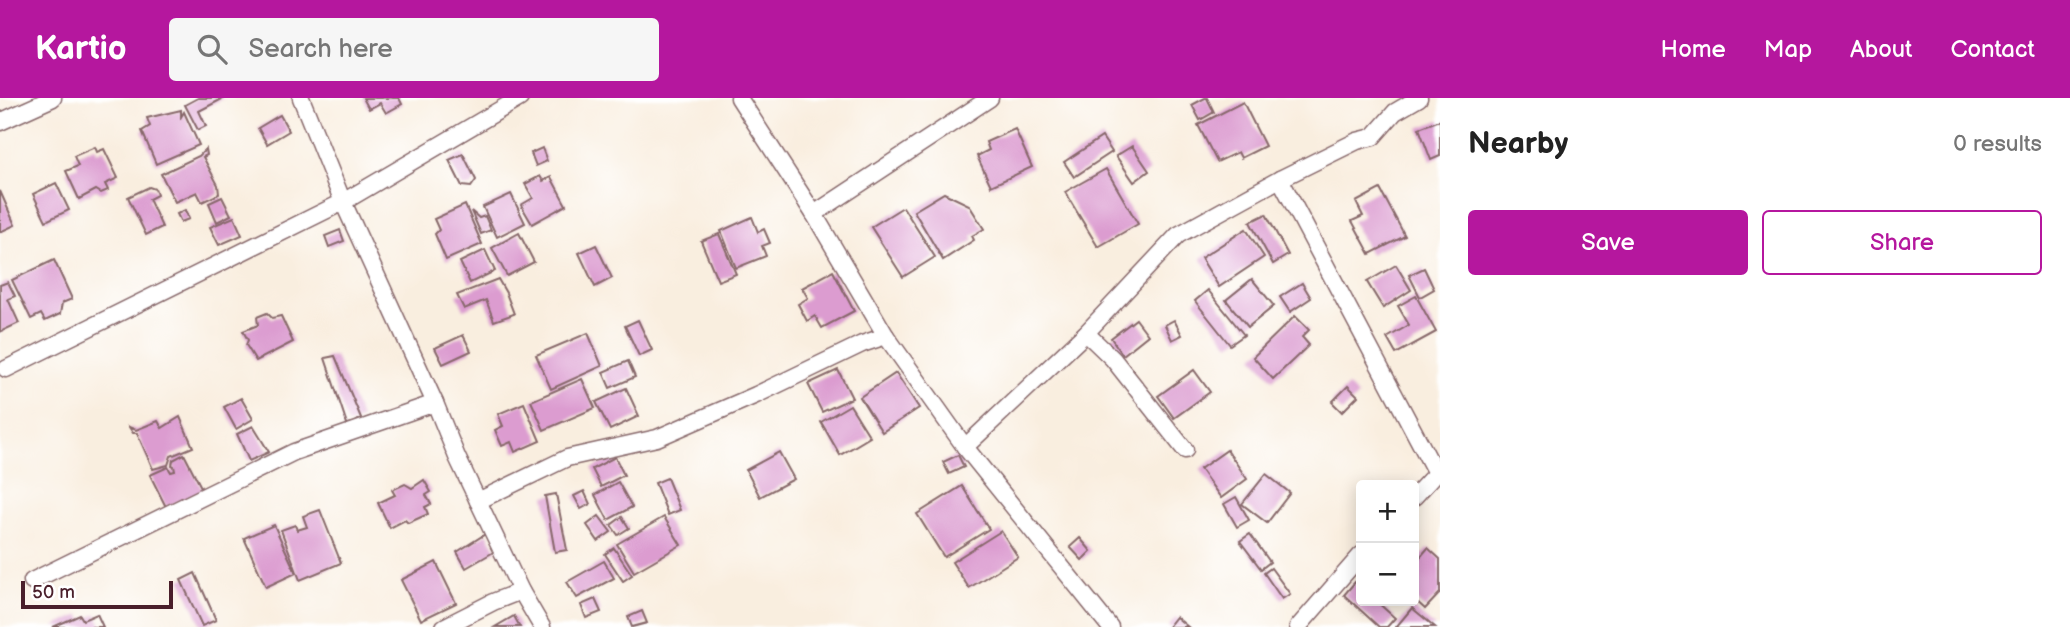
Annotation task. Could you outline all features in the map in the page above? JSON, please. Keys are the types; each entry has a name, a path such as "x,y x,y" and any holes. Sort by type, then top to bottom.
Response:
{"street":[{"path":"0,122 53,98"},
{"path":"301,98 343,202 457,457 521,591 542,627"},
{"path":"6,369 343,202 520,98"},
{"path":"739,98 814,214 886,336 965,447 1110,627"},
{"path":"814,214 990,98"},
{"path":"965,447 1086,333 1178,235 1280,179 1357,141 1373,137 1395,112 1419,98"},
{"path":"1280,179 1438,471 1419,492"},
{"path":"1086,333 1113,359 1185,450"},
{"path":"478,501 566,458 657,438 862,344 886,336"},
{"path":"32,581 294,452 435,403"},
{"path":"1298,627 1356,561"},
{"path":"444,627 521,591"}],"building":[{"path":"198,98 224,98 199,111 206,126 198,130 185,105"},
{"path":"363,98 399,98 402,104 386,113 380,103 369,109"},
{"path":"1205,98 1214,112 1200,120 1192,105"},
{"path":"1243,102 1265,146 1241,158 1238,152 1217,162 1198,125"},
{"path":"181,110 181,117 184,112 199,145 156,164 142,131 150,126 147,118"},
{"path":"280,115 289,131 267,144 258,128"},
{"path":"1440,120 1440,156 1431,160 1419,128"},
{"path":"1015,129 1032,167 991,186 977,156 989,150 986,142"},
{"path":"1102,137 1112,152 1074,177 1064,162"},
{"path":"1132,146 1149,171 1134,182 1116,156"},
{"path":"95,147 97,152 104,149 118,178 105,184 108,190 101,193 96,190 79,199 66,171 78,166 74,156"},
{"path":"542,148 547,161 536,166 531,153"},
{"path":"206,149 207,155 203,157 218,185 219,194 202,202 197,192 175,202 161,174 199,156"},
{"path":"463,154 476,180 471,187 462,186 449,160"},
{"path":"1106,169 1138,224 1098,247 1065,192"},
{"path":"540,176 543,181 551,177 566,205 532,224 521,205 533,198 525,184"},
{"path":"56,183 69,210 46,221 33,194"},
{"path":"149,187 155,189 157,195 149,199 162,227 146,235 128,197"},
{"path":"1380,189 1405,236 1370,254 1352,221 1363,216 1356,202"},
{"path":"0,191 15,225 0,232"},
{"path":"944,193 969,205 984,229 972,236 974,240 943,260 914,211"},
{"path":"511,194 525,223 497,237 483,207"},
{"path":"222,197 231,215 217,222 209,203"},
{"path":"465,205 482,244 446,260 435,234 439,230 434,219"},
{"path":"903,207 935,257 903,277 871,227"},
{"path":"185,210 189,219 181,222 177,214"},
{"path":"471,211 479,218 485,216 491,230 481,234"},
{"path":"1266,214 1288,255 1273,264 1250,222"},
{"path":"234,217 242,235 219,245 210,227"},
{"path":"752,217 758,232 764,229 770,243 762,246 766,256 736,268 721,231"},
{"path":"1246,229 1264,257 1219,287 1201,258"},
{"path":"340,230 344,241 329,247 325,236"},
{"path":"519,233 534,262 507,276 492,248"},
{"path":"719,234 736,274 718,281 701,241"},
{"path":"596,245 612,278 595,287 579,253"},
{"path":"485,250 495,271 470,283 460,262"},
{"path":"54,260 72,299 62,303 60,314 45,321 41,314 31,319 12,280"},
{"path":"1396,265 1411,290 1383,308 1367,282"},
{"path":"1424,268 1434,289 1420,297 1409,275"},
{"path":"833,271 854,311 822,328 815,316 807,321 798,304 808,298 802,288"},
{"path":"498,279 514,314 494,321 486,300 464,309 457,295"},
{"path":"1252,279 1274,306 1248,327 1226,300"},
{"path":"8,282 15,296 8,299 19,323 0,332 0,285"},
{"path":"1302,283 1311,298 1290,312 1280,297"},
{"path":"1208,290 1244,335 1230,345 1195,301"},
{"path":"1416,296 1436,332 1396,354 1387,338 1409,325 1398,306"},
{"path":"267,313 272,318 281,316 293,342 256,361 246,345 248,340 243,331 258,325 257,317"},
{"path":"1295,316 1309,330 1302,337 1309,345 1273,379 1253,357"},
{"path":"1136,319 1148,335 1123,355 1111,338"},
{"path":"638,320 652,350 639,356 625,326"},
{"path":"1174,320 1182,335 1172,340 1165,325"},
{"path":"588,333 602,366 551,389 536,355"},
{"path":"463,335 471,351 443,364 435,348"},
{"path":"335,356 361,418 354,423 347,424 325,358"},
{"path":"628,361 635,377 610,388 603,372"},
{"path":"838,370 852,398 822,412 808,384"},
{"path":"1194,370 1210,392 1174,418 1158,396"},
{"path":"896,373 919,408 882,432 860,397"},
{"path":"582,379 595,408 544,430 531,401"},
{"path":"1348,386 1358,396 1342,412 1332,402"},
{"path":"626,388 639,416 610,430 596,402"},
{"path":"241,398 253,419 236,429 224,407"},
{"path":"524,403 540,441 515,452 511,442 502,446 495,430 503,426 498,414"},
{"path":"850,405 870,437 840,455 821,422"},
{"path":"180,417 193,447 171,456 168,465 153,469 137,433 133,433 129,427 136,430 158,421 162,428"},
{"path":"253,426 269,452 249,461 237,434"},
{"path":"1227,450 1247,479 1221,498 1200,469"},
{"path":"779,452 794,479 760,497 746,470"},
{"path":"184,454 203,491 166,507 150,475 168,467 171,472 175,471 173,460"},
{"path":"958,455 964,467 949,474 943,462"},
{"path":"615,457 624,475 601,487 592,469"},
{"path":"1266,474 1290,493 1267,523 1242,504"},
{"path":"667,478 680,510 668,515 655,483"},
{"path":"424,480 431,492 426,495 431,504 425,507 428,514 408,523 405,520 390,528 378,503 395,495 392,490 405,484 412,488"},
{"path":"618,482 632,507 608,520 595,495"},
{"path":"962,486 989,529 944,557 917,514"},
{"path":"584,491 590,504 581,509 574,496"},
{"path":"556,494 567,550 555,552 545,496"},
{"path":"1236,497 1249,520 1237,527 1224,504"},
{"path":"320,510 341,563 300,580 281,530 295,525 297,530 307,527 303,516"},
{"path":"599,516 611,532 598,541 587,525"},
{"path":"622,517 629,528 618,535 611,525"},
{"path":"664,517 681,545 634,572 617,544"},
{"path":"274,525 296,573 266,587 244,538"},
{"path":"1001,531 1018,557 969,588 952,562"},
{"path":"487,533 497,550 466,568 457,552"},
{"path":"1250,534 1270,562 1261,569 1240,541"},
{"path":"1080,538 1091,551 1082,560 1070,547"},
{"path":"614,548 632,575 623,581 605,554"},
{"path":"1428,548 1440,559 1440,593 1425,609 1419,604 1419,558"},
{"path":"604,561 614,578 577,598 567,582"},
{"path":"436,562 456,603 421,620 401,580"},
{"path":"1271,568 1290,594 1282,599 1264,573"},
{"path":"195,573 216,620 202,626 181,580"},
{"path":"1355,582 1356,606 1344,595"},
{"path":"595,599 601,612 586,618 581,605"},
{"path":"1356,606 1382,606 1395,618 1387,627 1379,627"},
{"path":"1412,608 1435,627 1396,627"},
{"path":"642,611 647,623 632,627 628,617"},
{"path":"97,614 103,627 53,627 80,615 83,620"},
{"path":"514,616 520,627 495,627"},
{"path":"1176,617 1188,627 1168,627"}]}
